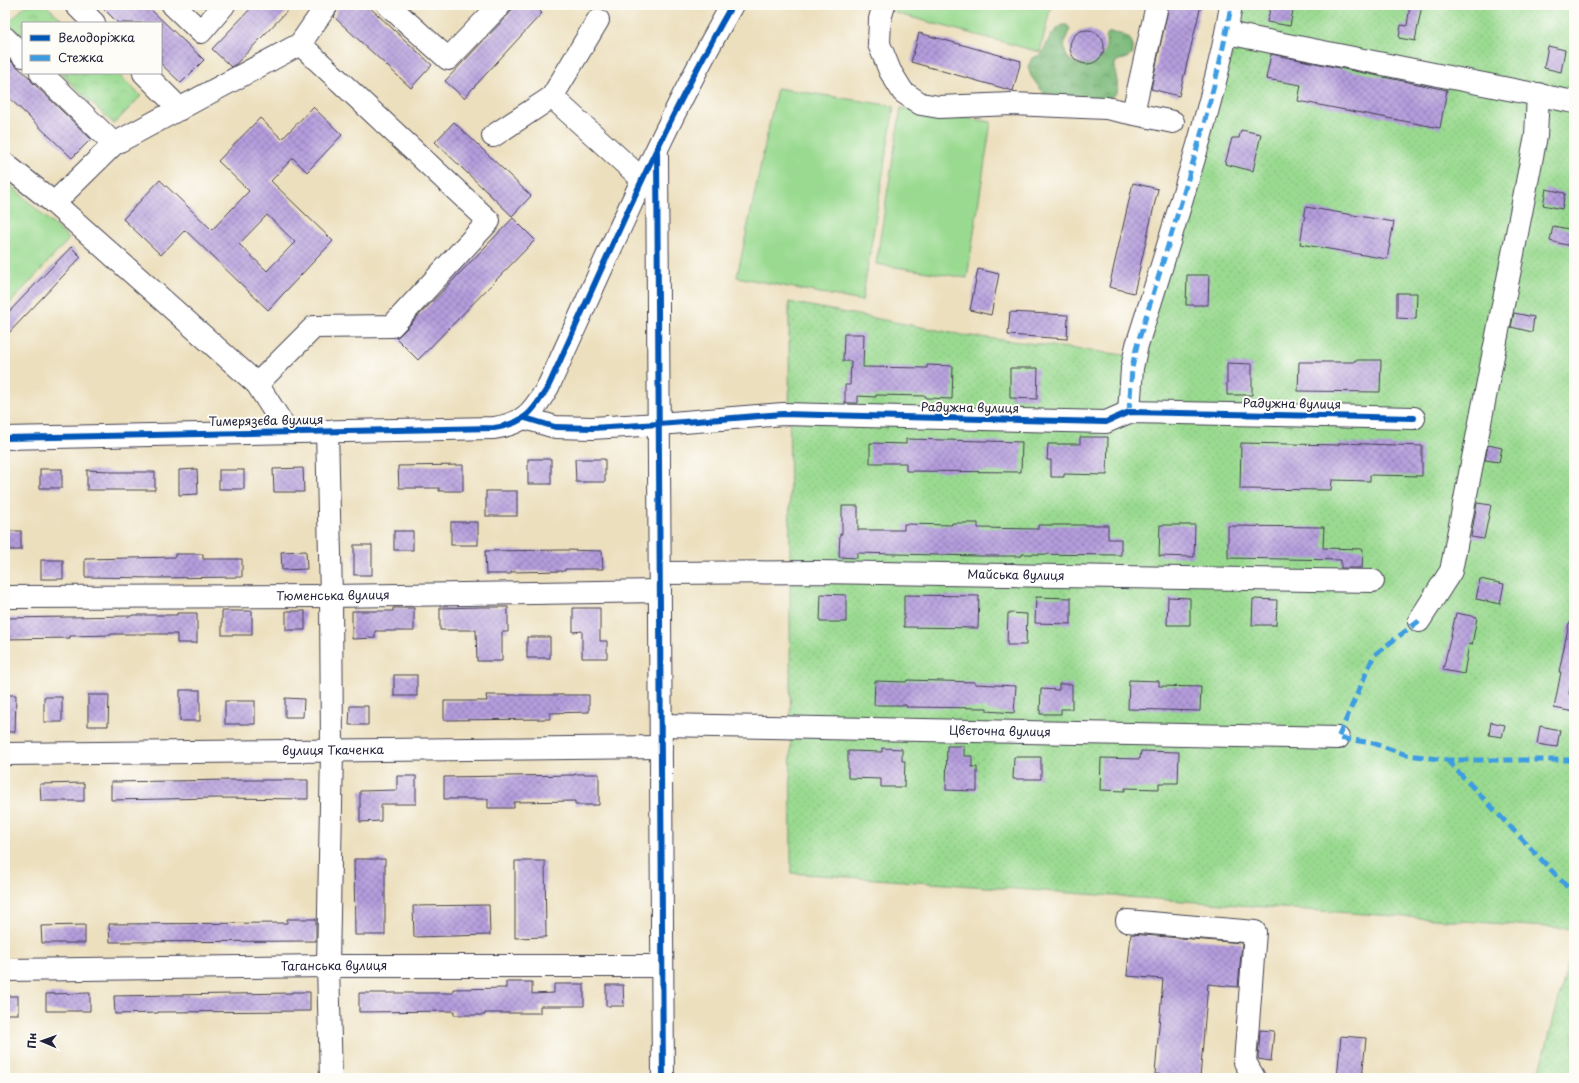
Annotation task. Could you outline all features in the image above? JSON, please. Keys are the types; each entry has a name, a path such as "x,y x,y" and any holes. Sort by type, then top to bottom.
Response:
{"street":[{"path":"76,5 93,22"},
{"path":"173,5 201,32 224,5"},
{"path":"54,203 114,144 300,44 327,5"},
{"path":"388,5 448,59 500,5"},
{"path":"525,418 538,403 548,387 657,150 704,54 732,5"},
{"path":"884,5 880,19 879,44 890,71 903,92 921,104 939,107 1012,104 1106,108 1173,122"},
{"path":"1133,114 1157,5"},
{"path":"1129,412 1132,368 1137,345 1189,176 1212,95 1231,5"},
{"path":"493,136 552,97 598,20"},
{"path":"1226,33 1574,102"},
{"path":"5,38 22,55"},
{"path":"257,384 314,327 392,326 489,221 300,44"},
{"path":"42,74 114,144"},
{"path":"145,74 180,109"},
{"path":"1419,621 1451,571 1536,136 1538,94"},
{"path":"552,97 643,180"},
{"path":"657,150 663,1078"},
{"path":"5,164 54,203 257,384 287,431"},
{"name":"Радужна вулиця","path":"525,418 555,427 592,428 783,414 1106,422 1129,412 1414,418"},
{"name":"Тимерязєва вулиця","path":"5,438 287,431 327,432 494,428 510,425 525,418"},
{"path":"327,432 331,596 332,751 328,966 331,1078"},
{"name":"Майська вулиця","path":"660,582 816,572 1373,581"},
{"name":"Тюменська вулиця","path":"5,597 331,596 660,582"},
{"name":"Цвєточна вулиця","path":"661,725 1338,738"},
{"name":"вулиця Ткаченка","path":"5,754 661,747"},
{"path":"1127,921 1255,932 1246,1062 1254,1078"},
{"name":"Таганська вулиця","path":"5,970 328,966 662,966"}],"green space":[{"path":"26,5 46,5 64,22 22,22 22,36 8,23"},
{"path":"897,5 1051,5 1040,52 895,13"},
{"path":"1243,5 1574,5 1574,929 791,873 789,302 963,335 1141,357 1235,44"},
{"path":"1063,25 1067,25 1070,29 1065,43 1067,57 1077,63 1090,63 1101,57 1106,50 1106,37 1108,33 1126,36 1131,40 1133,54 1115,63 1117,93 1105,101 1061,99 1044,94 1031,76 1028,67 1032,58 1041,55 1052,34"},
{"path":"61,74 118,74 141,96 114,124"},
{"path":"777,88 894,106 862,301 737,277"},
{"path":"901,108 991,122 967,278 876,264"},
{"path":"5,180 69,239 5,309"},
{"path":"1574,941 1574,1078 1538,1078"}],"building":[{"path":"100,5 146,5 204,60 181,83 162,65 162,22 117,22"},
{"path":"254,5 293,5 236,64 231,67 212,49"},
{"path":"339,5 367,5 432,65 411,88 334,17"},
{"path":"515,5 533,5 542,13 464,98 445,81 509,14"},
{"path":"1169,5 1201,5 1179,96 1151,89"},
{"path":"1271,5 1294,5 1290,26 1267,22"},
{"path":"1410,5 1422,5 1415,41 1399,38 1401,25 1407,26"},
{"path":"1087,30 1099,35 1104,47 1099,59 1087,64 1075,59 1070,47 1075,35"},
{"path":"919,33 1021,61 1013,91 911,62"},
{"path":"1548,46 1565,50 1561,72 1544,68"},
{"path":"1271,54 1447,90 1440,128 1298,101 1301,85 1266,79"},
{"path":"5,56 22,71 22,74 25,74 30,78 32,82 91,139 72,158 5,94"},
{"path":"313,107 342,135 307,172 293,158 271,181 333,241 268,310 185,230 161,255 123,219 160,180 212,230 249,191 218,161 260,118 282,139","holes":["267,215 295,242 267,271 239,244"]},
{"path":"454,122 531,196 512,216 435,142"},
{"path":"1241,130 1261,134 1253,171 1225,164 1232,138 1239,138"},
{"path":"1133,183 1158,189 1134,293 1109,287"},
{"path":"1546,189 1565,193 1562,209 1543,205"},
{"path":"1306,207 1394,222 1387,259 1300,244"},
{"path":"513,218 535,240 418,360 396,338"},
{"path":"1553,226 1574,230 1571,246 1550,241"},
{"path":"71,247 81,257 5,337 5,316"},
{"path":"978,269 999,274 991,315 970,310"},
{"path":"1187,275 1209,275 1208,305 1186,305"},
{"path":"1397,293 1417,293 1416,319 1397,318"},
{"path":"1010,312 1068,315 1067,339 1008,335"},
{"path":"1514,313 1534,317 1532,332 1511,327"},
{"path":"844,334 864,334 863,367 927,368 927,365 953,366 952,399 926,398 926,396 876,395 876,397 858,396 858,403 845,403 845,385 850,385 851,361 843,361"},
{"path":"1355,360 1381,360 1380,392 1298,391 1299,362 1354,362"},
{"path":"1227,363 1252,364 1252,395 1227,395"},
{"path":"1010,368 1038,368 1037,399 1010,398"},
{"path":"1080,437 1108,437 1107,475 1064,474 1064,477 1051,477 1051,460 1047,460 1048,444 1080,444"},
{"path":"906,439 1022,442 1021,472 906,471 906,463 870,463 870,443 906,444"},
{"path":"1241,443 1339,445 1339,443 1422,446 1422,476 1370,475 1370,481 1332,480 1331,490 1240,489"},
{"path":"1488,445 1502,448 1499,462 1485,460"},
{"path":"528,459 551,459 551,484 528,484"},
{"path":"575,459 605,459 605,482 576,482"},
{"path":"463,465 463,491 439,491 439,488 399,488 398,466"},
{"path":"303,468 304,492 274,492 273,469"},
{"path":"40,469 62,469 62,488 40,488"},
{"path":"197,469 198,494 179,495 179,470"},
{"path":"87,470 109,472 155,472 155,490 87,490"},
{"path":"219,470 244,470 244,489 219,489"},
{"path":"486,491 517,491 517,516 486,516"},
{"path":"1477,503 1491,505 1484,539 1471,537"},
{"path":"842,506 858,506 858,530 904,530 904,524 952,525 952,523 978,523 978,528 1038,529 1038,525 1108,525 1108,539 1121,539 1121,555 1022,554 1022,556 978,556 857,553 857,558 839,557 840,534 842,534"},
{"path":"451,522 478,522 478,545 451,545"},
{"path":"1160,525 1195,525 1194,557 1159,556"},
{"path":"1228,526 1324,527 1323,548 1363,549 1362,568 1341,568 1341,560 1228,558"},
{"path":"5,531 21,531 21,550 5,550"},
{"path":"394,531 413,531 413,550 394,550"},
{"path":"354,545 372,545 372,575 354,575"},
{"path":"306,551 307,569 282,570 281,552"},
{"path":"485,551 602,551 603,569 565,569 565,571 486,574"},
{"path":"175,554 203,554 203,559 242,559 242,577 85,577 85,559 175,557"},
{"path":"41,560 63,560 63,579 41,579"},
{"path":"1480,579 1504,584 1500,604 1476,599"},
{"path":"821,594 846,595 846,622 820,622"},
{"path":"904,595 979,596 978,628 904,627"},
{"path":"1036,597 1071,598 1071,624 1035,623"},
{"path":"1168,597 1190,598 1190,625 1167,625"},
{"path":"1253,599 1277,600 1276,625 1252,625"},
{"path":"508,607 508,632 502,632 502,661 477,661 476,630 440,630 440,608"},
{"path":"393,608 414,608 414,631 375,631 375,638 352,639 352,611 393,611"},
{"path":"573,608 600,608 600,641 607,641 607,658 582,658 582,631 573,632"},
{"path":"222,611 252,611 252,635 222,635"},
{"path":"286,611 305,611 305,630 286,630"},
{"path":"177,613 197,613 197,643 177,643 177,634 111,634 70,636 70,638 5,639 5,618 177,615"},
{"path":"1008,613 1027,614 1026,645 1007,645"},
{"path":"1456,613 1477,617 1472,645 1469,644 1464,674 1443,670"},
{"path":"1569,623 1574,623 1574,673 1569,694 1574,695 1574,712 1554,708 1561,672 1559,672"},
{"path":"527,637 550,637 550,658 527,658"},
{"path":"394,675 417,675 417,696 394,696"},
{"path":"907,680 975,682 975,684 1016,686 1014,713 987,711 987,708 874,705 875,681 906,682"},
{"path":"1129,680 1159,681 1159,686 1201,687 1200,711 1128,709"},
{"path":"1059,684 1072,684 1072,709 1061,709 1061,714 1040,714 1041,689 1059,690"},
{"path":"180,690 200,690 200,721 180,721"},
{"path":"5,695 16,695 15,732 5,732"},
{"path":"88,695 109,695 108,726 88,726"},
{"path":"486,695 589,695 589,712 550,713 550,719 444,720 444,701 487,701"},
{"path":"44,697 62,697 62,722 44,722"},
{"path":"285,698 304,699 303,717 285,717"},
{"path":"225,701 255,701 255,724 225,724"},
{"path":"350,706 368,706 368,725 349,725"},
{"path":"1491,722 1505,725 1502,737 1489,735"},
{"path":"1540,726 1560,730 1557,747 1537,744"},
{"path":"947,746 964,746 964,756 972,756 972,767 977,767 977,791 946,790"},
{"path":"882,748 902,749 902,761 905,761 904,787 881,787 881,779 848,778 848,751 882,752"},
{"path":"1141,751 1179,752 1178,783 1159,783 1159,789 1125,788 1125,791 1100,790 1101,758 1140,759"},
{"path":"1014,757 1041,757 1041,779 1013,779"},
{"path":"599,774 599,805 575,805 575,801 514,802 514,808 488,808 488,799 444,799 444,777"},
{"path":"397,776 416,776 416,804 381,804 381,821 360,822 360,791 397,790"},
{"path":"308,780 308,799 217,798 111,800 111,782"},
{"path":"84,783 84,801 41,801 40,784"},
{"path":"354,859 385,859 385,935 355,935"},
{"path":"515,861 545,861 546,937 515,938"},
{"path":"489,905 490,935 414,937 413,906"},
{"path":"287,919 316,919 316,941 110,942 109,924 287,923"},
{"path":"85,925 85,943 42,943 41,926"},
{"path":"1131,934 1242,943 1238,987 1208,984 1200,1078 1155,1074 1163,979 1127,976"},
{"path":"506,982 532,982 532,994 554,993 554,984 584,984 584,1006 540,1006 540,1013 485,1013 485,1015 454,1015 454,1011 359,1012 359,993 453,993 453,989 506,988"},
{"path":"606,985 623,985 624,1006 606,1006"},
{"path":"310,992 310,1011 158,1012 115,1014 114,996"},
{"path":"90,993 90,1011 46,1011 46,994"},
{"path":"5,996 18,996 18,1014 5,1014"},
{"path":"1260,1030 1274,1031 1271,1061 1258,1059"},
{"path":"1341,1036 1366,1038 1362,1078 1337,1078"}],"marked path":[{"path":"1129,412 1132,368 1137,345 1200,138 1221,55 1231,5"},
{"path":"1419,621 1374,655 1338,738 1373,743 1407,755 1447,760 1574,760"},
{"path":"1447,760 1574,894"}],"cycle path":[{"path":"5,438 494,428 505,426 520,420 532,410 548,387 659,145 706,51 732,5"},
{"path":"657,152 663,1078"},
{"path":"525,418 555,427 592,428 783,414 1106,422 1129,412 1414,418"}]}
